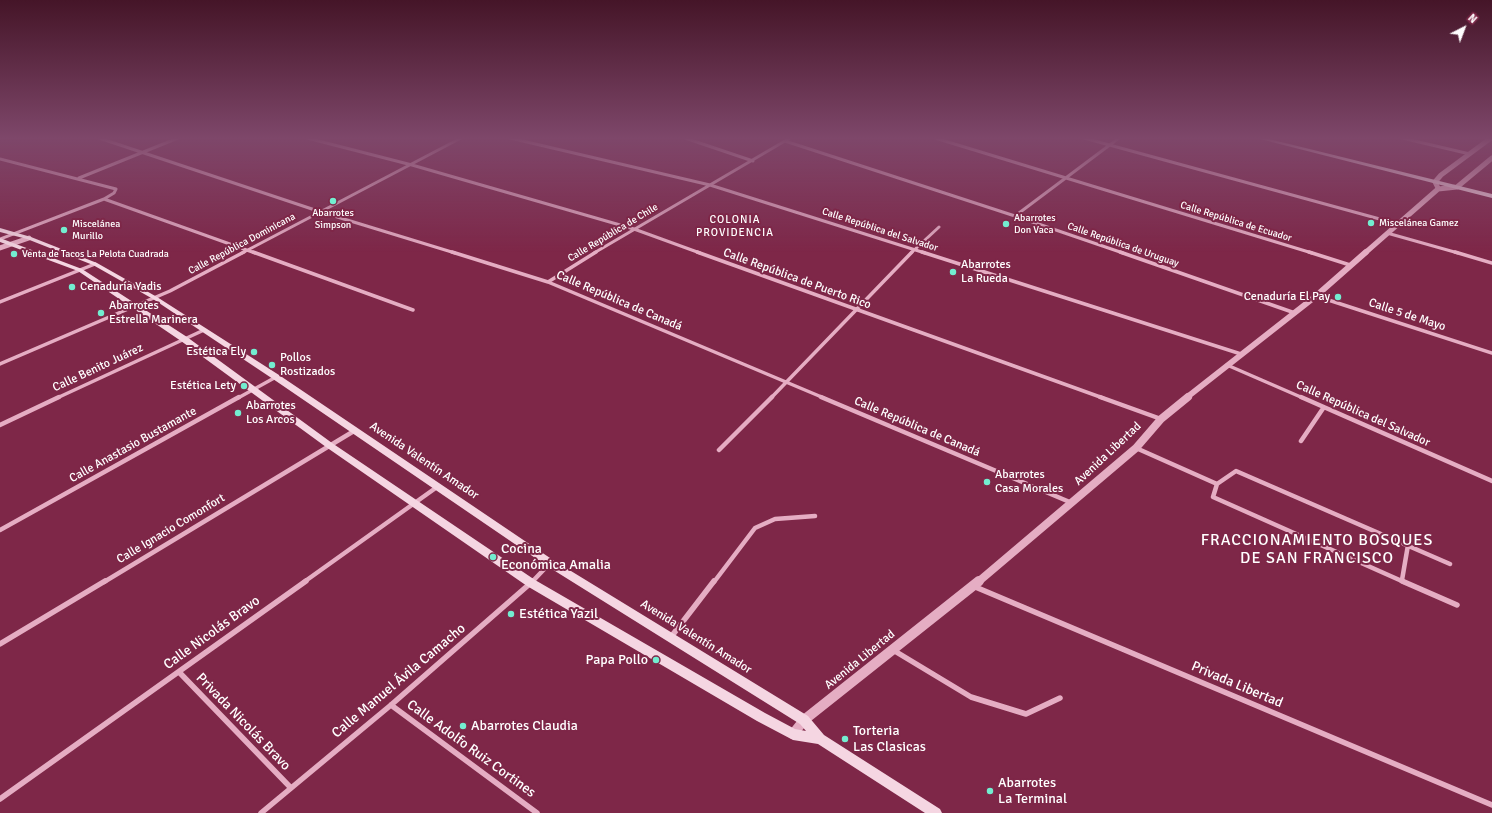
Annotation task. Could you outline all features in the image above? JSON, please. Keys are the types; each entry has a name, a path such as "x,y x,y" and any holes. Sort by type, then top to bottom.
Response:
{"main road":[{"path":"1409,176 1437,183 1492,192"},
{"path":"1411,176 1437,183"},
{"path":"1458,186 1492,196"},
{"name":"Avenida Valentín Amador","path":"0,230 29,238 94,264 155,298 276,377 550,563 804,720 820,739 936,813"},
{"name":"Avenida Valentín Amador","path":"0,240 80,270 184,339 329,445 531,583 793,734 820,739"}],"street":[{"path":"0,240 14,233 104,199 114,193 116,189 69,176"},
{"path":"78,178 83,176"},
{"name":"Calle República de Canadá","path":"215,176 321,212 548,282 1072,503"},
{"name":"Calle República Dominicana","path":"0,364 155,298 391,176"},
{"name":"Calle República de Puerto Rico","path":"450,176 634,229 856,311 1161,419"},
{"name":"Calle República del Salvador","path":"671,176 710,185 1241,354"},
{"name":"Calle República de Chile","path":"548,282 634,229 726,176"},
{"name":"Calle República de Uruguay","path":"892,176 1015,216 1295,313"},
{"name":"Calle República de Ecuador","path":"1057,176 1350,265"},
{"path":"1015,216 1071,176"},
{"path":"1223,176 1398,224"},
{"name":"Avenida Libertad","path":"793,734 804,720 973,586 1072,503 1136,448 1161,419 1227,365 1316,296 1398,224 1445,176"},
{"path":"1458,186 1470,176"},
{"path":"104,199 413,310"},
{"path":"718,450 787,383 914,250 938,227"},
{"path":"1387,233 1492,263"},
{"path":"0,248 29,238"},
{"path":"0,302 94,264"},
{"name":"Calle 5 de Mayo","path":"1316,296 1492,353"},
{"name":"Calle Benito Juárez","path":"0,425 204,330"},
{"name":"Calle República del Salvador","path":"1227,365 1491,480"},
{"name":"Calle Anastasio Bustamante","path":"0,530 276,377"},
{"path":"1301,441 1324,408"},
{"name":"Calle Ignacio Comonfort","path":"0,644 354,431"},
{"path":"1136,448 1217,484"},
{"path":"1450,564 1236,471 1217,484 1213,497 1457,605"},
{"path":"1491,480 1492,474"},
{"name":"Calle Nicolás Bravo","path":"0,800 438,487"},
{"path":"670,638 755,528 774,519 815,516"},
{"path":"1402,580 1408,546"},
{"name":"Calle Manuel Ávila Camacho","path":"261,813 391,705 531,583 550,563"},
{"name":"Privada Libertad","path":"973,586 1492,805"},
{"path":"892,650 971,697 1026,714 1060,698"},
{"name":"Privada Nicolás Bravo","path":"179,672 291,788"},
{"name":"Calle Adolfo Ruiz Cortines","path":"391,705 538,813"}],"place":[{"name":"Abarrotes Simpson","path":"333,201"},
{"name":"Miscelánea Gamez","path":"1371,223"},
{"name":"Abarrotes Don Vaca","path":"1006,224"},
{"name":"Miscelánea Murillo","path":"64,230"},
{"name":"Venta de Tacos La Pelota Cuadrada","path":"14,254"},
{"name":"Abarrotes La Rueda","path":"953,272"},
{"name":"Cenaduría Yadis","path":"72,287"},
{"name":"Cenaduría El Pay","path":"1338,297"},
{"name":"Abarrotes Estrella Marinera","path":"101,313"},
{"name":"Estética Ely","path":"254,352"},
{"name":"Pollos Rostizados","path":"272,365"},
{"name":"Estética Lety","path":"244,386"},
{"name":"Abarrotes Los Arcos","path":"238,413"},
{"name":"Abarrotes Casa Morales","path":"987,482"},
{"name":"Cocina Económica Amalia","path":"493,557"},
{"name":"Estética Yazil","path":"511,614"},
{"name":"Papa Pollo","path":"656,660"},
{"name":"Abarrotes Claudia","path":"463,726"},
{"name":"Torteria Las Clasicas","path":"845,739"},
{"name":"Abarrotes La Terminal","path":"990,791"}],"district":[{"name":"COLONIA PROVIDENCIA","path":"735,226"},
{"name":"FRACCIONAMIENTO BOSQUES DE SAN FRANCISCO","path":"1317,550"}]}
